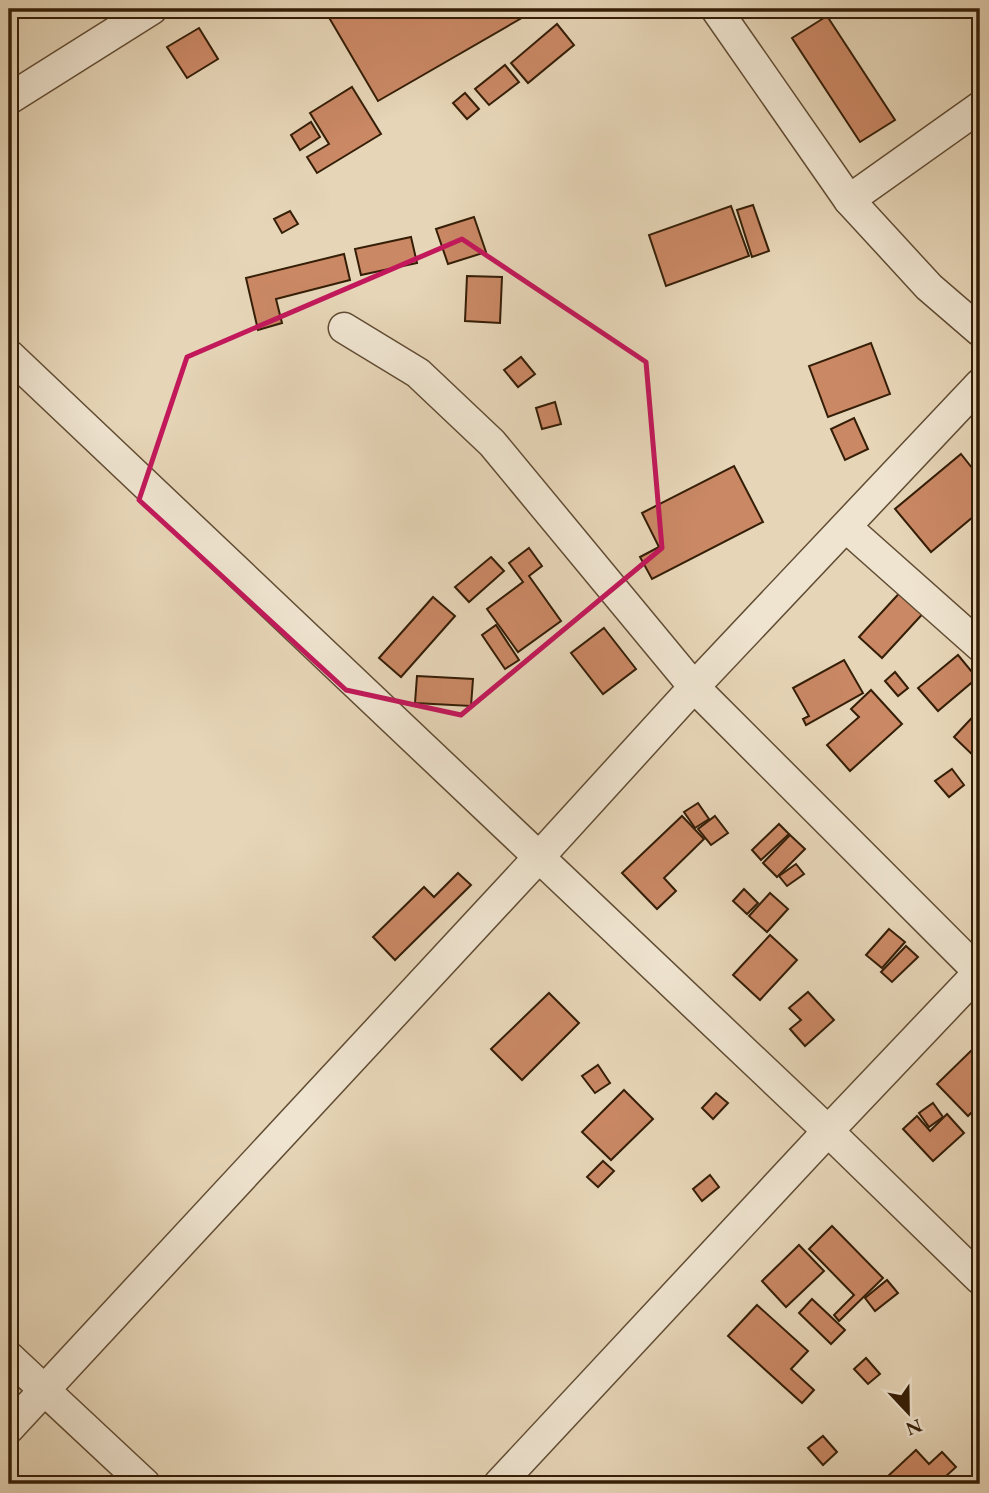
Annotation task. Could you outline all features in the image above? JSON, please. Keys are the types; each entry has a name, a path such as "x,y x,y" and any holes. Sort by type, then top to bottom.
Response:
{"street":[{"path":"9,99 152,9"},
{"path":"716,9 849,200 929,287 980,331"},
{"path":"849,200 980,107"},
{"path":"344,328 418,373 492,443 694,687 980,972 499,1484"},
{"path":"9,355 828,1131 980,1279"},
{"path":"9,1428 694,687 980,384"},
{"path":"846,527 980,646"},
{"path":"9,1357 145,1484"}],"highlighted area":[{"path":"462,239 646,362 662,548 461,715 346,690 139,500 187,357"}],"building":[{"path":"324,9 523,9 527,15 378,101"},
{"path":"827,16 895,120 860,142 792,38"},
{"path":"557,24 574,45 528,83 511,63"},
{"path":"199,28 218,59 187,78 167,47"},
{"path":"505,65 519,82 489,105 475,89"},
{"path":"352,87 381,134 317,173 307,157 329,144 310,113"},
{"path":"465,93 479,109 467,119 453,103"},
{"path":"311,122 320,137 300,150 291,135"},
{"path":"753,205 769,251 752,257 737,210"},
{"path":"731,206 749,256 666,286 649,235"},
{"path":"290,211 298,224 282,233 274,219"},
{"path":"474,217 486,252 448,264 436,229"},
{"path":"411,237 417,263 361,275 355,249"},
{"path":"344,254 350,280 276,299 282,323 258,330 246,278"},
{"path":"467,276 502,277 500,323 465,321"},
{"path":"871,343 890,394 828,417 809,366"},
{"path":"521,357 535,374 518,387 504,370"},
{"path":"555,402 561,424 542,429 536,408"},
{"path":"854,418 868,449 845,460 831,429"},
{"path":"961,454 980,478 980,511 931,552 895,509"},
{"path":"734,466 763,522 652,579 640,557 659,547 642,513"},
{"path":"529,548 542,566 529,576 561,621 518,652 487,609 523,582 509,563"},
{"path":"491,557 504,571 469,602 455,587"},
{"path":"905,587 928,608 882,658 859,637"},
{"path":"433,597 455,616 401,677 379,658"},
{"path":"496,625 519,660 505,669 482,635"},
{"path":"604,628 636,669 603,694 571,653"},
{"path":"958,655 977,678 938,711 918,688"},
{"path":"844,660 863,693 806,725 803,719 809,716 793,688"},
{"path":"895,672 908,688 898,696 885,681"},
{"path":"417,676 473,679 471,706 415,703"},
{"path":"871,690 902,724 850,771 827,745 859,717 851,709"},
{"path":"980,709 980,762 954,737"},
{"path":"952,769 964,785 949,797 935,781"},
{"path":"698,803 709,819 695,828 684,812"},
{"path":"682,816 704,839 664,878 676,891 657,909 622,873"},
{"path":"715,816 728,833 711,845 698,829"},
{"path":"779,824 789,834 761,860 752,850"},
{"path":"790,835 805,849 777,877 763,863"},
{"path":"796,864 804,874 787,886 779,876"},
{"path":"458,873 471,885 395,960 373,937 424,887 434,897"},
{"path":"744,889 758,903 747,914 733,901"},
{"path":"770,893 788,909 767,932 749,916"},
{"path":"889,929 905,942 882,968 866,955"},
{"path":"770,935 797,960 760,1000 733,975"},
{"path":"906,946 918,957 892,982 881,972"},
{"path":"808,992 834,1020 805,1046 790,1029 801,1020 789,1008"},
{"path":"549,993 579,1023 522,1080 491,1049"},
{"path":"980,1042 980,1104 968,1116 937,1084"},
{"path":"598,1065 610,1083 595,1093 582,1076"},
{"path":"624,1090 653,1119 611,1160 582,1132"},
{"path":"716,1093 728,1103 713,1119 702,1108"},
{"path":"933,1103 943,1117 929,1127 919,1113"},
{"path":"947,1114 964,1133 933,1161 903,1129 917,1116 930,1131"},
{"path":"603,1161 614,1171 598,1187 587,1177"},
{"path":"710,1175 719,1187 702,1201 693,1189"},
{"path":"832,1226 883,1278 839,1321 834,1315 854,1295 809,1249"},
{"path":"799,1245 824,1271 786,1307 762,1281"},
{"path":"887,1280 898,1293 875,1311 865,1298"},
{"path":"812,1299 845,1330 831,1344 799,1313"},
{"path":"757,1305 808,1351 791,1369 814,1390 802,1403 728,1336"},
{"path":"866,1358 880,1374 868,1384 854,1369"},
{"path":"823,1436 837,1452 823,1465 808,1448"},
{"path":"916,1450 929,1464 942,1452 956,1467 945,1477 951,1484 892,1484 886,1478"}]}
